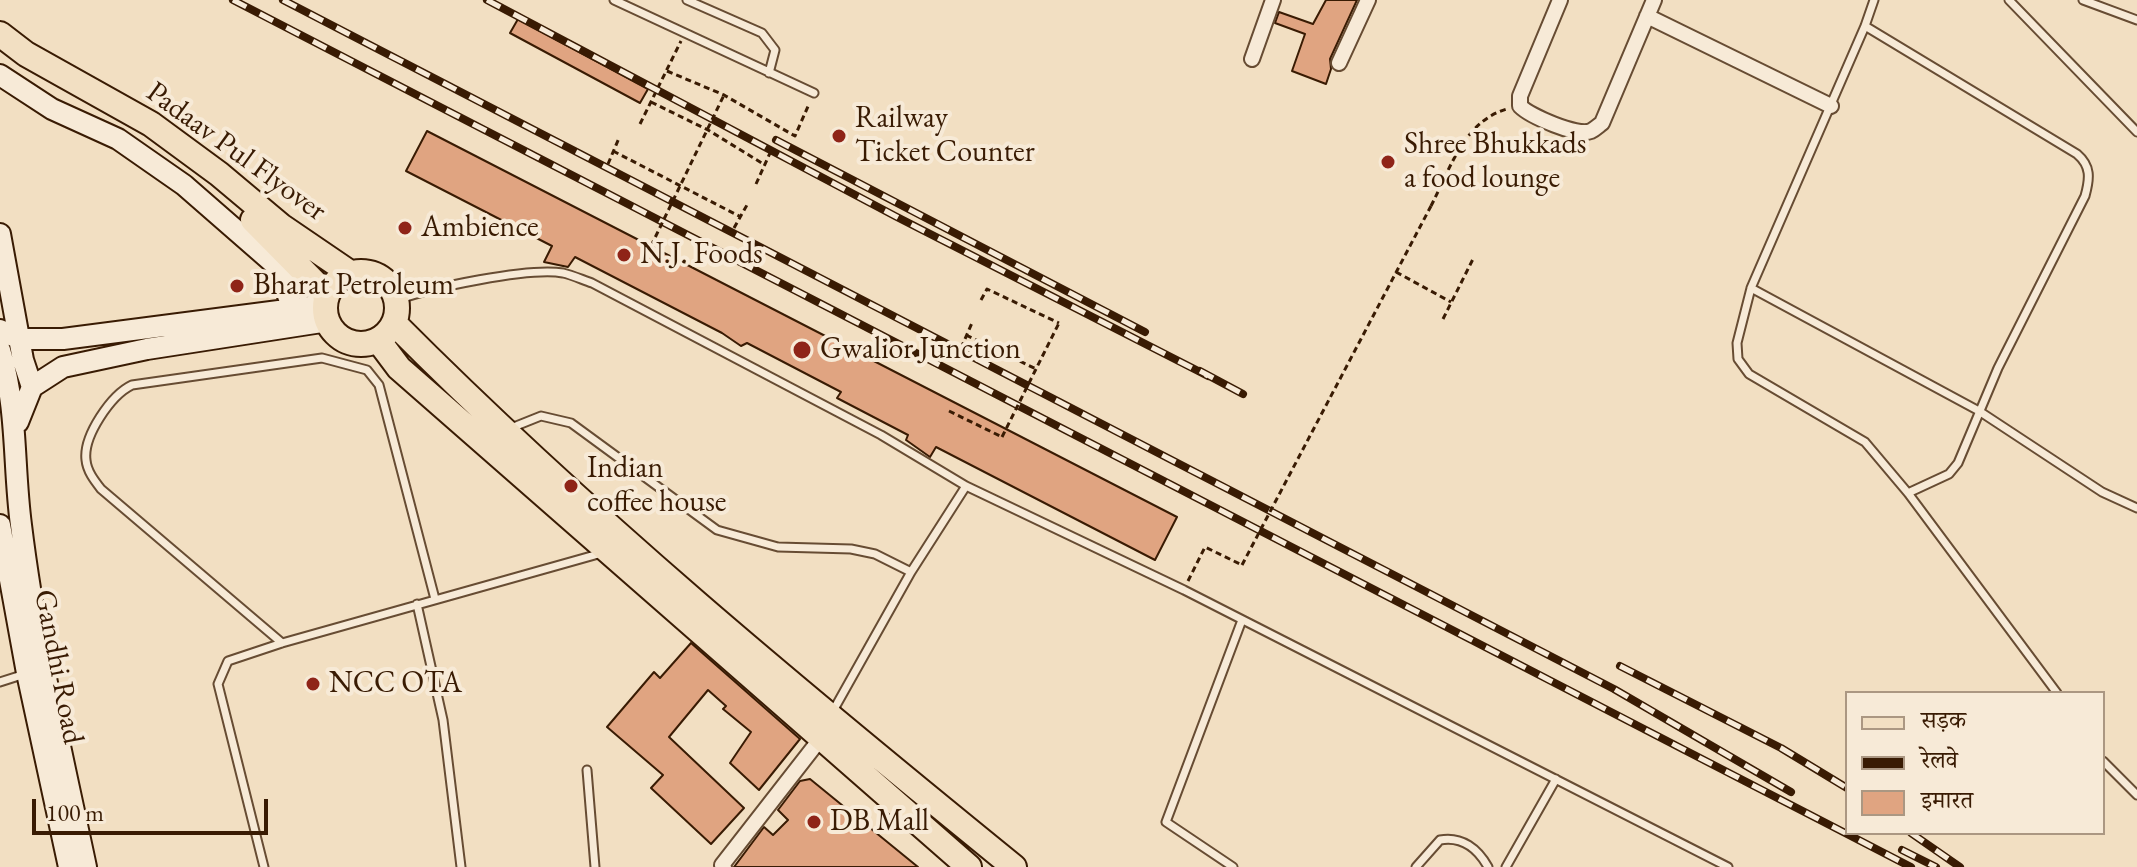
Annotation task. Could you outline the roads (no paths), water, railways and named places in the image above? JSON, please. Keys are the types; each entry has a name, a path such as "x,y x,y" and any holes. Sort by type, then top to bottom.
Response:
{"main road":[{"name":"Padaav Pul Flyover","path":"0,34 114,111 240,209 304,271 327,307"},
{"name":"Padaav Pul Flyover","path":"0,50 114,111 151,124 219,174 281,226 350,273"},
{"path":"0,75 52,109 118,139 184,185 278,267 293,310"},
{"path":"0,234 32,387"},
{"path":"278,267 304,271"},
{"path":"390,321 354,343 343,339 327,307 336,283 350,273 374,274 392,289 390,321 399,368 608,551 825,728 1014,867"},
{"path":"0,330 20,339 134,332 327,307"},
{"path":"16,429 32,387 46,375 91,359 327,307"},
{"path":"390,321 502,432 825,728 969,867"},
{"path":"0,350 16,429 21,526 44,669 86,867"},
{"name":"Gandhi Road","path":"0,527 27,673 69,867"}],"street":[{"path":"1252,59 1273,0"},
{"path":"1339,63 1368,0"},
{"path":"1560,0 1520,96 1520,106 1528,114 1577,132 1591,132 1602,123 1654,0"},
{"path":"1647,16 1831,106"},
{"path":"724,867 722,865 825,728"}],"lane":[{"path":"614,0 814,93"},
{"path":"687,0 762,33 771,41 775,50 769,73"},
{"path":"1874,0 1751,288 1737,343 1738,359 1749,374 1865,442 1908,493 2056,691"},
{"path":"2009,0 2137,132"},
{"path":"2083,0 2137,20"},
{"path":"1865,26 2077,154 2086,162 2090,172 2085,196 1979,411 1958,463 1949,474 1908,493"},
{"path":"390,321 446,286 537,273 561,273 582,280 659,315 881,435 966,486 1184,590 1728,867"},
{"path":"1751,288 1979,411 2102,492 2137,508"},
{"path":"282,643 101,489 90,474 86,449 107,405 120,391 132,385 322,358 374,375 435,599"},
{"path":"502,432 541,416 556,417 587,433 677,504 717,530 778,547 863,551 911,572"},
{"path":"825,728 911,572 966,486"},
{"path":"264,867 218,684 228,661 608,551"},
{"path":"417,604 443,720 461,867"},
{"path":"1233,867 1166,822 1242,620"},
{"path":"0,682 27,673"},
{"path":"2105,763 2137,795"},
{"path":"587,770 595,867"},
{"path":"1506,867 1556,779"},
{"path":"1416,867 1440,840 1445,839 1456,840 1480,852 1488,867"}],"railway":[{"path":"233,0 1845,833"},
{"path":"283,0 1614,689 1791,792"},
{"path":"487,0 895,216 1208,376"},
{"path":"776,140 1145,332"},
{"path":"1200,371 1243,394"},
{"path":"1620,666 1781,748 1845,787"},
{"path":"1849,835 1911,867"},
{"path":"1914,835 1960,867"},
{"path":"1902,850 1936,867"}],"place":[{"name":"Railway Ticket Counter","path":"839,136"},
{"name":"Shree Bhukkads a food lounge","path":"1388,162"},
{"name":"Ambience","path":"405,228"},
{"name":"N.J. Foods","path":"624,255"},
{"name":"Bharat Petroleum","path":"237,286"},
{"name":"Gwalior Junction","path":"802,350"},
{"name":"Indian coffee house","path":"571,486"},
{"name":"NCC OTA","path":"313,684"},
{"name":"DB Mall","path":"814,822"}]}
